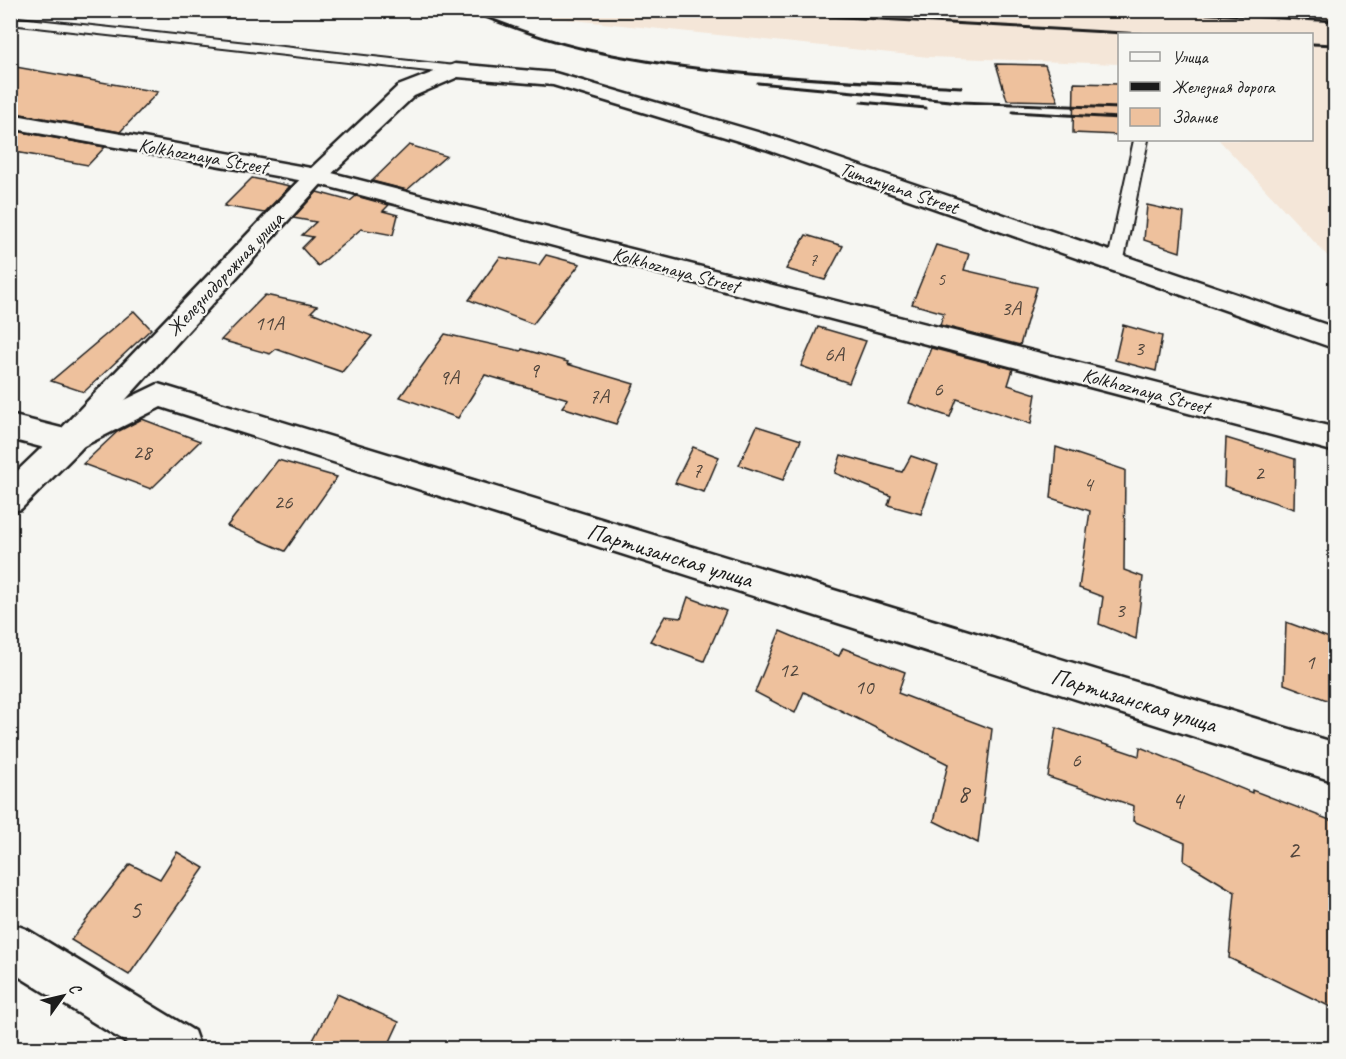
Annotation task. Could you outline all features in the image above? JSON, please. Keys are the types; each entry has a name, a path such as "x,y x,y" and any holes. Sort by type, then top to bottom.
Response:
{"street":[{"name":"Железнодорожная улица","path":"10,499 68,442 316,176 406,91 455,70"},
{"name":"Tumanyana Street","path":"455,70 555,79 773,144 1335,339"},
{"name":"Kolkhoznaya Street","path":"10,122 316,176 1335,440"},
{"name":"Партизанская улица","path":"68,442 158,395 1335,763"},
{"path":"10,427 68,442"},
{"path":"10,945 177,1048"}],"lane":[{"path":"10,20 455,70"},
{"path":"1115,264 1141,141"}],"shaded area":[{"path":"487,11 1335,11 1335,264 1220,141 1313,141 1313,33 1118,33 1118,64 929,57"}],"building":[{"path":"996,64 1045,65 1058,101 1007,100"},
{"path":"10,66 158,92 120,132 10,112"},
{"path":"1074,83 1118,84 1118,135 1073,133"},
{"path":"10,130 105,147 88,165 10,151"},
{"path":"409,145 446,156 407,190 372,181"},
{"path":"252,178 290,186 264,213 224,206"},
{"path":"317,192 350,201 356,196 389,205 383,211 398,215 393,235 361,229 318,266 302,248 313,237 302,235 316,222 293,218"},
{"path":"1147,205 1184,213 1180,252 1144,240"},
{"path":"806,235 843,246 825,280 786,269"},
{"path":"936,245 969,254 964,270 1037,287 1020,345 940,325 944,313 912,304"},
{"path":"546,255 580,264 533,324 469,300 500,257 539,265"},
{"path":"265,295 317,306 311,312 372,336 342,372 276,349 270,354 221,340"},
{"path":"134,311 151,329 84,392 51,381"},
{"path":"1123,325 1162,336 1156,371 1115,360"},
{"path":"818,327 866,341 849,383 801,366"},
{"path":"445,334 521,351 522,349 634,384 616,424 562,407 568,399 485,375 458,418 400,397"},
{"path":"931,348 1013,369 1008,385 1036,394 1031,424 957,399 950,417 909,403"},
{"path":"142,419 200,441 151,489 83,464 117,432"},
{"path":"757,426 801,440 783,480 739,465"},
{"path":"1226,438 1295,459 1294,509 1224,486"},
{"path":"693,447 719,457 704,492 675,483"},
{"path":"1056,447 1125,470 1124,570 1143,577 1136,639 1099,624 1103,597 1079,588 1090,511 1051,498"},
{"path":"841,455 902,472 911,456 938,465 921,514 888,505 891,496 835,473"},
{"path":"278,460 337,477 285,551 227,526"},
{"path":"688,597 726,611 704,661 650,641 665,616 681,618"},
{"path":"1286,622 1335,640 1335,703 1284,684"},
{"path":"780,631 839,656 843,648 905,672 898,693 992,729 978,843 934,821 948,764 804,692 795,713 755,692"},
{"path":"1056,728 1139,756 1140,747 1252,793 1252,790 1335,822 1335,1009 1229,958 1235,892 1184,861 1185,843 1133,821 1134,806 1048,777"},
{"path":"177,852 204,868 129,975 71,940 130,864 160,879"},
{"path":"337,994 399,1022 387,1048 309,1048"}],"railway":[{"path":"467,10 561,43 638,60 776,76 961,87"},
{"path":"721,10 1124,33"},
{"path":"1138,10 1336,21"},
{"path":"1315,10 1336,12"},
{"path":"1313,44 1336,45"},
{"path":"758,83 961,102 1118,108"},
{"path":"861,102 926,108"},
{"path":"1013,112 1118,118"}]}
